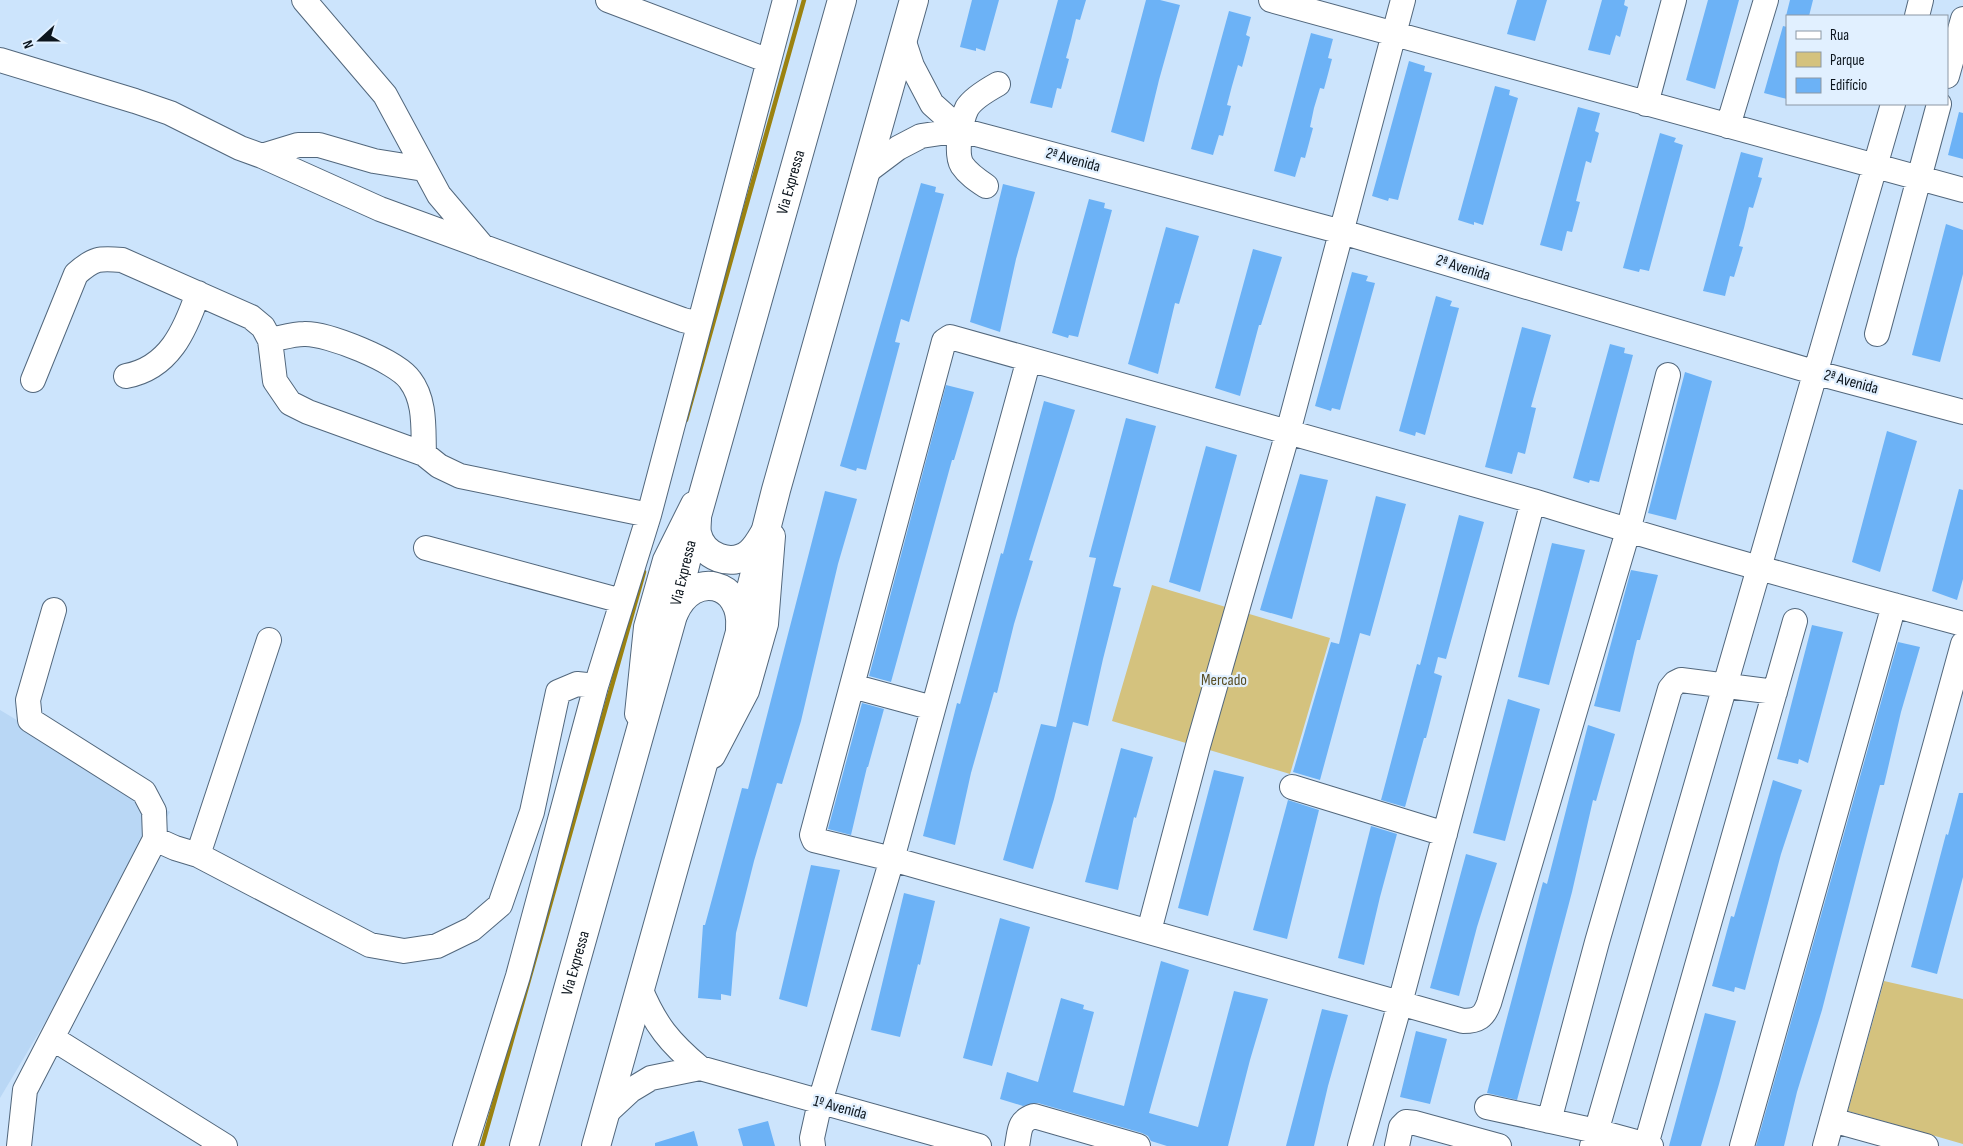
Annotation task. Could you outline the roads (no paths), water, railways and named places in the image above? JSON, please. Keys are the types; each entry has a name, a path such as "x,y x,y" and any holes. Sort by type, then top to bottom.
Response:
{"main road":[{"name":"Via Expressa","path":"524,1146 673,615 710,469 842,0"},
{"path":"596,1146 740,632 776,490 914,0"},
{"path":"697,516 697,533 702,544 714,556 724,559 735,560 746,556 754,549 764,534"},
{"path":"673,615 680,600 688,592 703,586 713,586 723,590 735,601 740,616 740,632"}],"street":[{"path":"304,0 385,95 439,195 484,248"},
{"path":"608,0 769,61"},
{"path":"465,1146 518,976 596,686 648,515 786,0"},
{"path":"1271,0 1963,190"},
{"path":"1149,931 1201,737 1288,432 1403,0"},
{"path":"1646,104 1674,0"},
{"path":"1728,126 1766,0"},
{"path":"1917,15 1921,0"},
{"path":"1948,72 1963,19"},
{"path":"903,38 912,66 932,104 961,130"},
{"path":"0,60 170,113 240,148 380,209 484,248 700,324"},
{"path":"986,186 972,176 961,164 959,149 961,130 968,107 975,99 998,84"},
{"path":"1594,1138 1817,373 1893,105"},
{"path":"1877,334 1939,105"},
{"path":"866,172 898,148 921,136 961,130"},
{"name":"2ª Avenida","path":"961,130 1342,232 1817,373 1963,412"},
{"path":"262,156 298,145 319,144 374,161 424,169"},
{"path":"33,380 76,274 89,262 104,258 122,260 251,317 263,327 270,340 275,381 290,403 308,412 424,454 439,466 460,476 648,515"},
{"path":"126,376 139,374 151,368 164,357 177,341 189,320 198,293"},
{"path":"270,340 304,334 332,339 389,362 410,380 423,408 424,454"},
{"path":"1668,376 1628,531 1485,1014 1475,1021 1463,1021 892,859 814,840 812,835 944,341 950,337 1533,501 1628,531 1759,569 1963,624"},
{"path":"813,1146 812,1138 820,1102 892,859 1029,359"},
{"path":"632,762 646,627 665,560 710,469"},
{"path":"697,786 747,691 766,624 776,490"},
{"path":"1360,1146 1400,1003 1533,501"},
{"path":"426,548 622,602"},
{"path":"1742,1146 1894,605"},
{"path":"19,1146 25,1090 155,839 154,811 144,792 30,720 28,700 54,610"},
{"path":"1487,1107 1549,1121 1594,1138 1649,1145 1795,621"},
{"path":"198,855 269,640"},
{"path":"1825,1146 1963,644"},
{"path":"1549,1121 1600,932 1670,688 1674,682 1681,680 1725,684 1775,692"},
{"path":"155,839 198,855 370,945 404,951 437,946 472,929 500,905 532,812 558,692 577,684 596,686"},
{"path":"852,686 934,708"},
{"path":"1292,787 1445,834"},
{"path":"640,988 658,1026 676,1048 700,1068"},
{"path":"52,1038 225,1146"},
{"path":"604,1115 631,1090 652,1078 700,1068"},
{"name":"1º Avenida","path":"700,1068 979,1146"},
{"path":"1017,1146 1022,1123 1034,1116 1097,1140 1138,1146"},
{"path":"1832,1120 1926,1146"},
{"path":"1397,1146 1402,1127 1406,1122 1415,1122 1500,1146"}],"waterway":[{"path":"686,420 804,0"},
{"path":"482,1146 644,572"}],"park label":[{"name":"Mercado","path":"1224,680"}]}
